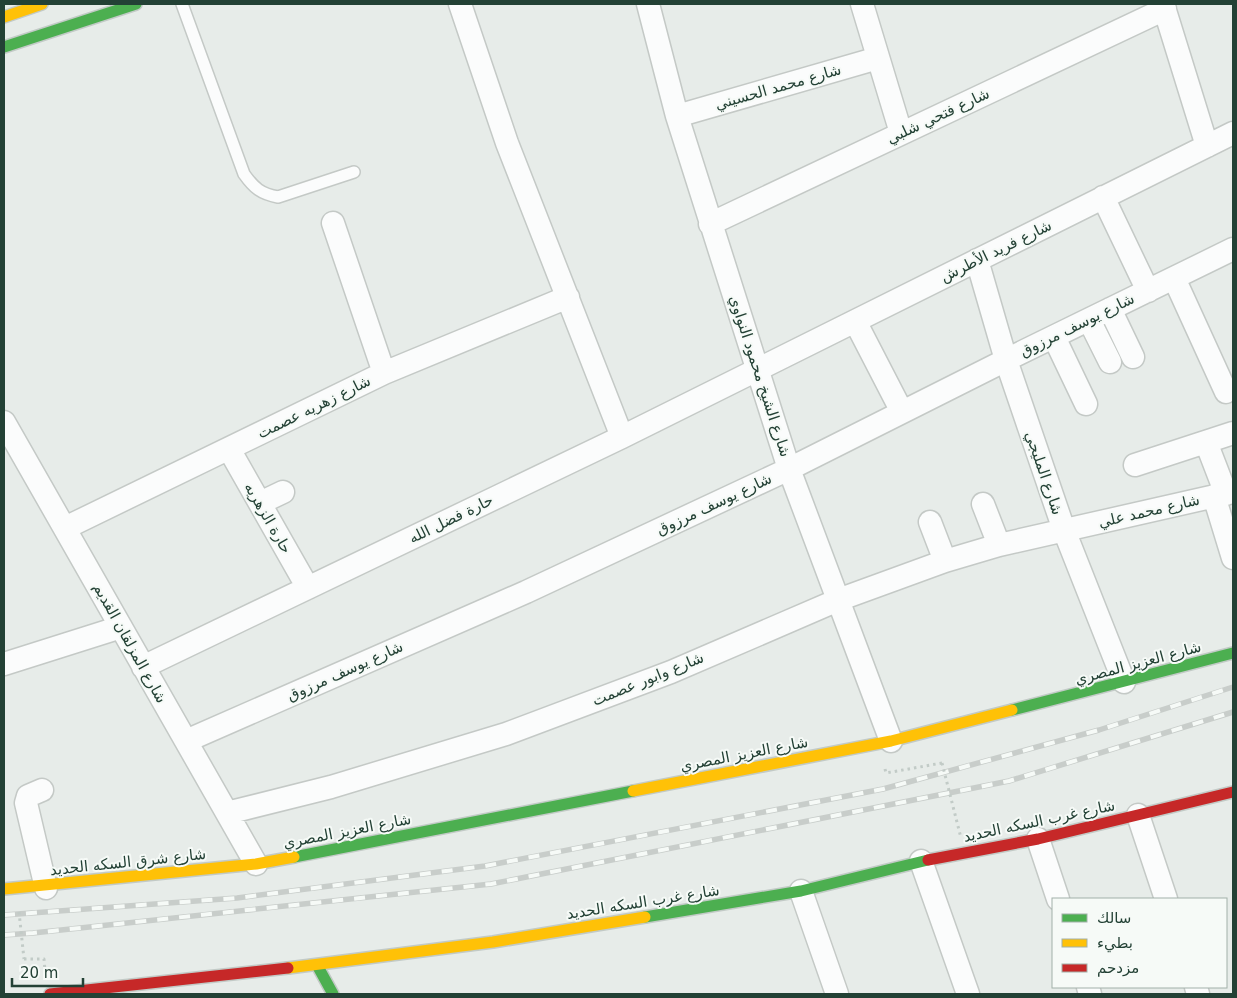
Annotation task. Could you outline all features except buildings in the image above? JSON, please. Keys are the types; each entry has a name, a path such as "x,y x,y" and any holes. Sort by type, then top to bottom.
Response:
{"street":[{"path":"4,16 42,4"},
{"path":"4,47 136,4"},
{"path":"460,4 507,144 622,436"},
{"name":"شارع الشيخ محمود النواوي","path":"648,4 677,116 790,469 891,741"},
{"path":"862,4 901,134"},
{"path":"1164,6 1207,146"},
{"name":"شارع فتحي شلبي","path":"710,224 901,134 1164,6"},
{"name":"شارع محمد الحسيني","path":"677,116 878,58"},
{"name":"شارع فريد الأطرش","path":"758,368 1233,133"},
{"path":"1103,197 1148,290"},
{"path":"333,224 384,373"},
{"name":"شارع يوسف مرزوق","path":"186,741 526,592 790,469 1006,360 1233,249"},
{"name":"شارع المليجي","path":"977,260 1006,360 1064,530 1124,682"},
{"path":"1174,278 1226,392"},
{"name":"شارع زهريه عصمت","path":"65,528 384,373 568,297"},
{"path":"1110,309 1133,357"},
{"path":"1089,320 1110,362"},
{"path":"855,321 902,412"},
{"path":"1054,337 1086,404"},
{"name":"حارة فضل الله","path":"144,667 622,436 758,368"},
{"name":"شارع المزلقان القديم","path":"4,422 256,864"},
{"path":"1135,465 1233,433"},
{"path":"1206,442 1224,494 1233,558"},
{"name":"حارة الزهريه","path":"229,449 308,588"},
{"path":"260,504 284,492"},
{"name":"شارع محمد علي","path":"1064,530 1224,494"},
{"path":"983,504 999,545"},
{"path":"930,522 946,561"},
{"name":"شارع وابور عصمت","path":"227,813 331,787 506,734 671,672 838,600 946,561 999,545 1064,530"},
{"path":"4,664 121,627"},
{"name":"شارع العزيز المصري","path":"256,864 891,741 1233,653"},
{"path":"42,790 28,796 26,803 46,886"},
{"name":"شارع غرب السكه الحديد","path":"50,994 317,965 493,942 801,891 921,861 1038,839 1233,792"},
{"path":"1138,815 1166,898"},
{"path":"1038,839 1058,898"},
{"path":"921,861 968,994"},
{"name":"شارع شرق السكه الحديد","path":"4,889 256,864"},
{"path":"801,891 837,994"},
{"path":"317,965 333,994"}],"lane":[{"path":"182,4 244,174 253,186 265,195 278,198 354,172"}],"path":[{"path":"886,773 942,762 961,838"},
{"path":"20,912 24,959 44,959"}],"railway":[{"path":"4,915 237,898 485,866 883,789 1099,730 1233,687"},
{"path":"4,935 491,884 1009,781 1233,712"}],"traffic: fast":[{"path":"4,47 136,4"},
{"path":"1012,710 1233,653"},
{"path":"294,857 633,791"},
{"path":"645,917 801,891 928,860"},
{"path":"317,965 333,994"}],"traffic: slow":[{"path":"4,17 42,4"},
{"path":"633,791 891,741 1012,710"},
{"path":"4,889 256,864 294,857"},
{"path":"288,968 493,942 645,917"}],"traffic: jam":[{"path":"928,860 1038,839 1233,792"},
{"path":"50,994 288,968"}]}
